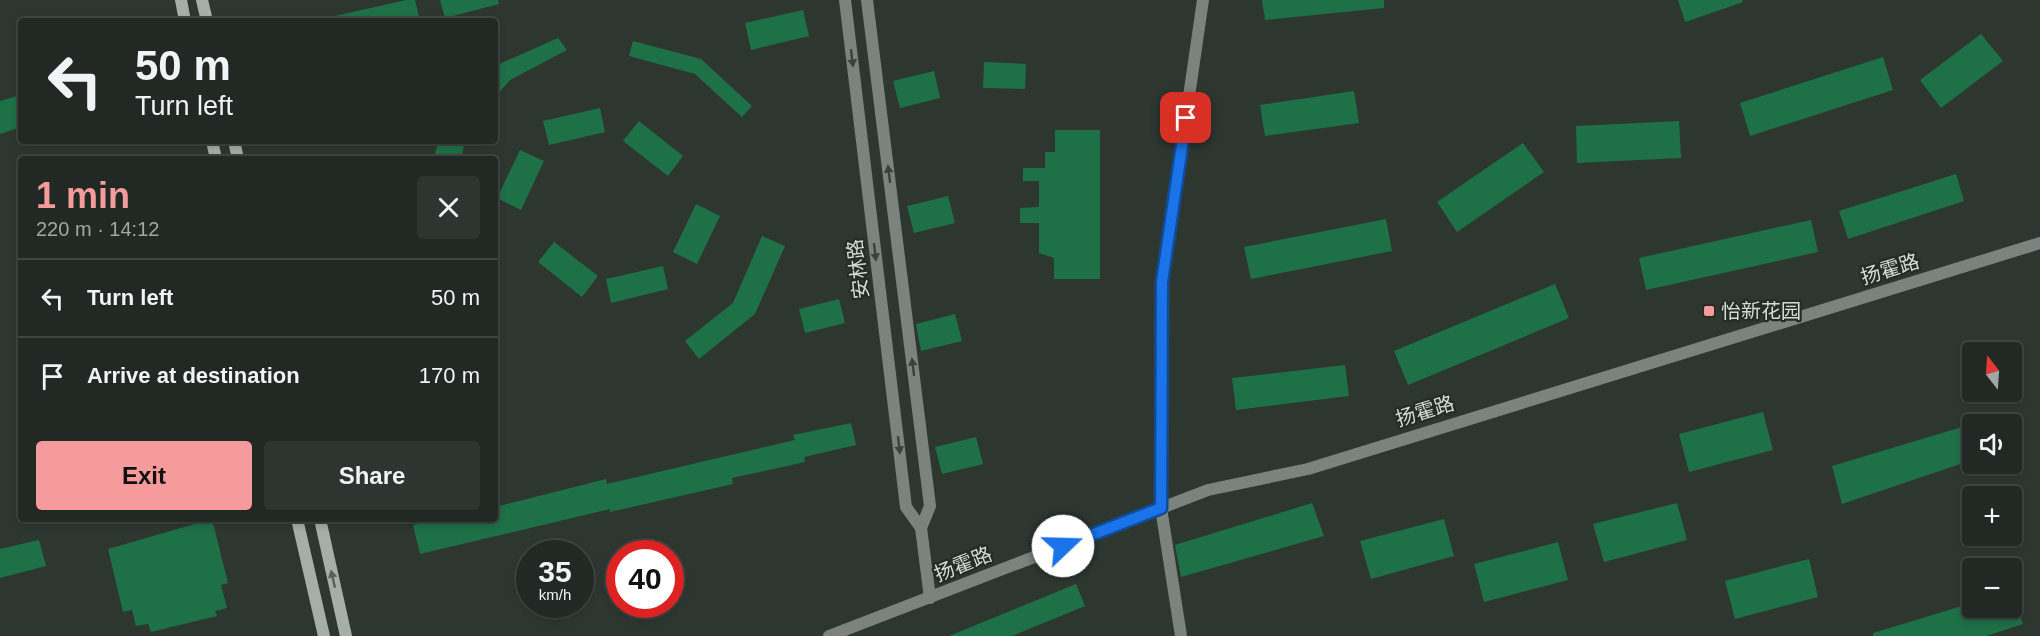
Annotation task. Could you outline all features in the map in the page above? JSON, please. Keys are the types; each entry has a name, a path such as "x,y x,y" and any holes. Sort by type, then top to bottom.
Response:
{"main road":[{"path":"181,0 184,18"},
{"path":"202,0 206,18"},
{"path":"298,522 324,636"},
{"path":"321,522 346,636"}],"street":[{"name":"安林路","path":"845,0 906,507 921,528 930,598"},
{"name":"安林路","path":"867,0 930,506 921,528"},
{"path":"1181,636 1161,508 1162,282 1203,0"},
{"path":"862,142 884,137"},
{"name":"扬霍路","path":"829,636 1208,490 1308,469 2040,243"}],"building":[{"path":"415,0 419,18 335,18 335,16"},
{"path":"440,0 498,0 499,4 445,18"},
{"path":"1262,0 1384,0 1384,8 1265,20"},
{"path":"1678,0 1742,0 1743,2 1685,22"},
{"path":"803,10 809,36 751,50 745,23"},
{"path":"1981,34 2003,61 1941,108 1920,80"},
{"path":"558,38 567,50 510,80 498,94 498,65"},
{"path":"633,41 701,59 752,106 742,117 695,74 629,56"},
{"path":"1883,57 1893,90 1750,136 1740,103"},
{"path":"984,62 1026,64 1025,89 983,88"},
{"path":"934,71 940,98 900,108 893,81"},
{"path":"1354,91 1359,123 1265,136 1260,105"},
{"path":"18,96 18,128 0,134 0,101"},
{"path":"600,108 605,132 549,145 543,121"},
{"path":"639,121 683,156 668,176 623,141"},
{"path":"1679,121 1681,158 1577,163 1576,126"},
{"path":"1055,130 1100,130 1100,279 1054,279 1054,258 1039,253 1039,223 1020,223 1020,208 1039,207 1039,181 1023,181 1023,168 1045,168 1045,152 1055,152"},
{"path":"1523,143 1544,172 1457,232 1437,202"},
{"path":"438,144 464,144 462,156 434,156"},
{"path":"520,150 544,161 521,210 498,198"},
{"path":"1956,174 1964,201 1848,239 1839,211"},
{"path":"948,196 955,223 914,233 907,206"},
{"path":"696,204 720,216 697,264 673,252"},
{"path":"1386,219 1392,251 1251,279 1244,247"},
{"path":"1811,220 1818,252 1646,290 1639,258"},
{"path":"762,236 785,246 755,314 699,359 685,341 733,303"},
{"path":"554,242 598,276 582,297 538,262"},
{"path":"663,266 668,289 611,303 606,279"},
{"path":"1555,284 1569,318 1408,385 1394,351"},
{"path":"839,299 845,323 805,333 799,309"},
{"path":"955,314 962,341 921,351 916,324"},
{"path":"1345,365 1349,396 1236,410 1232,378"},
{"path":"1763,412 1773,450 1689,472 1679,434"},
{"path":"851,423 856,445 804,457 805,462 732,478 733,484 610,512 610,509 420,554 413,525 427,522 498,522 498,506 606,479 607,484 795,440 793,435"},
{"path":"1962,427 1962,463 1842,504 1832,466"},
{"path":"976,437 983,464 942,474 935,447"},
{"path":"1312,503 1324,536 1181,577 1175,545"},
{"path":"1677,503 1687,540 1604,562 1593,524"},
{"path":"1444,519 1454,556 1371,579 1360,541"},
{"path":"202,522 213,522 228,583 221,585 227,608 215,611 217,616 151,632 148,624 136,626 132,610 123,612 108,549"},
{"path":"39,540 46,566 0,578 0,549"},
{"path":"1558,542 1568,580 1484,602 1474,564"},
{"path":"1809,559 1818,597 1735,619 1725,581"},
{"path":"1076,584 1085,606 1012,636 949,636"},
{"path":"1962,606 1962,618 2021,618 2023,624 1986,636 1873,636 1873,633"}],"place":[{"name":"怡新花园","path":"1709,311"}],"route":[{"path":"1063,546 1161,508 1162,282 1186,118"}]}
